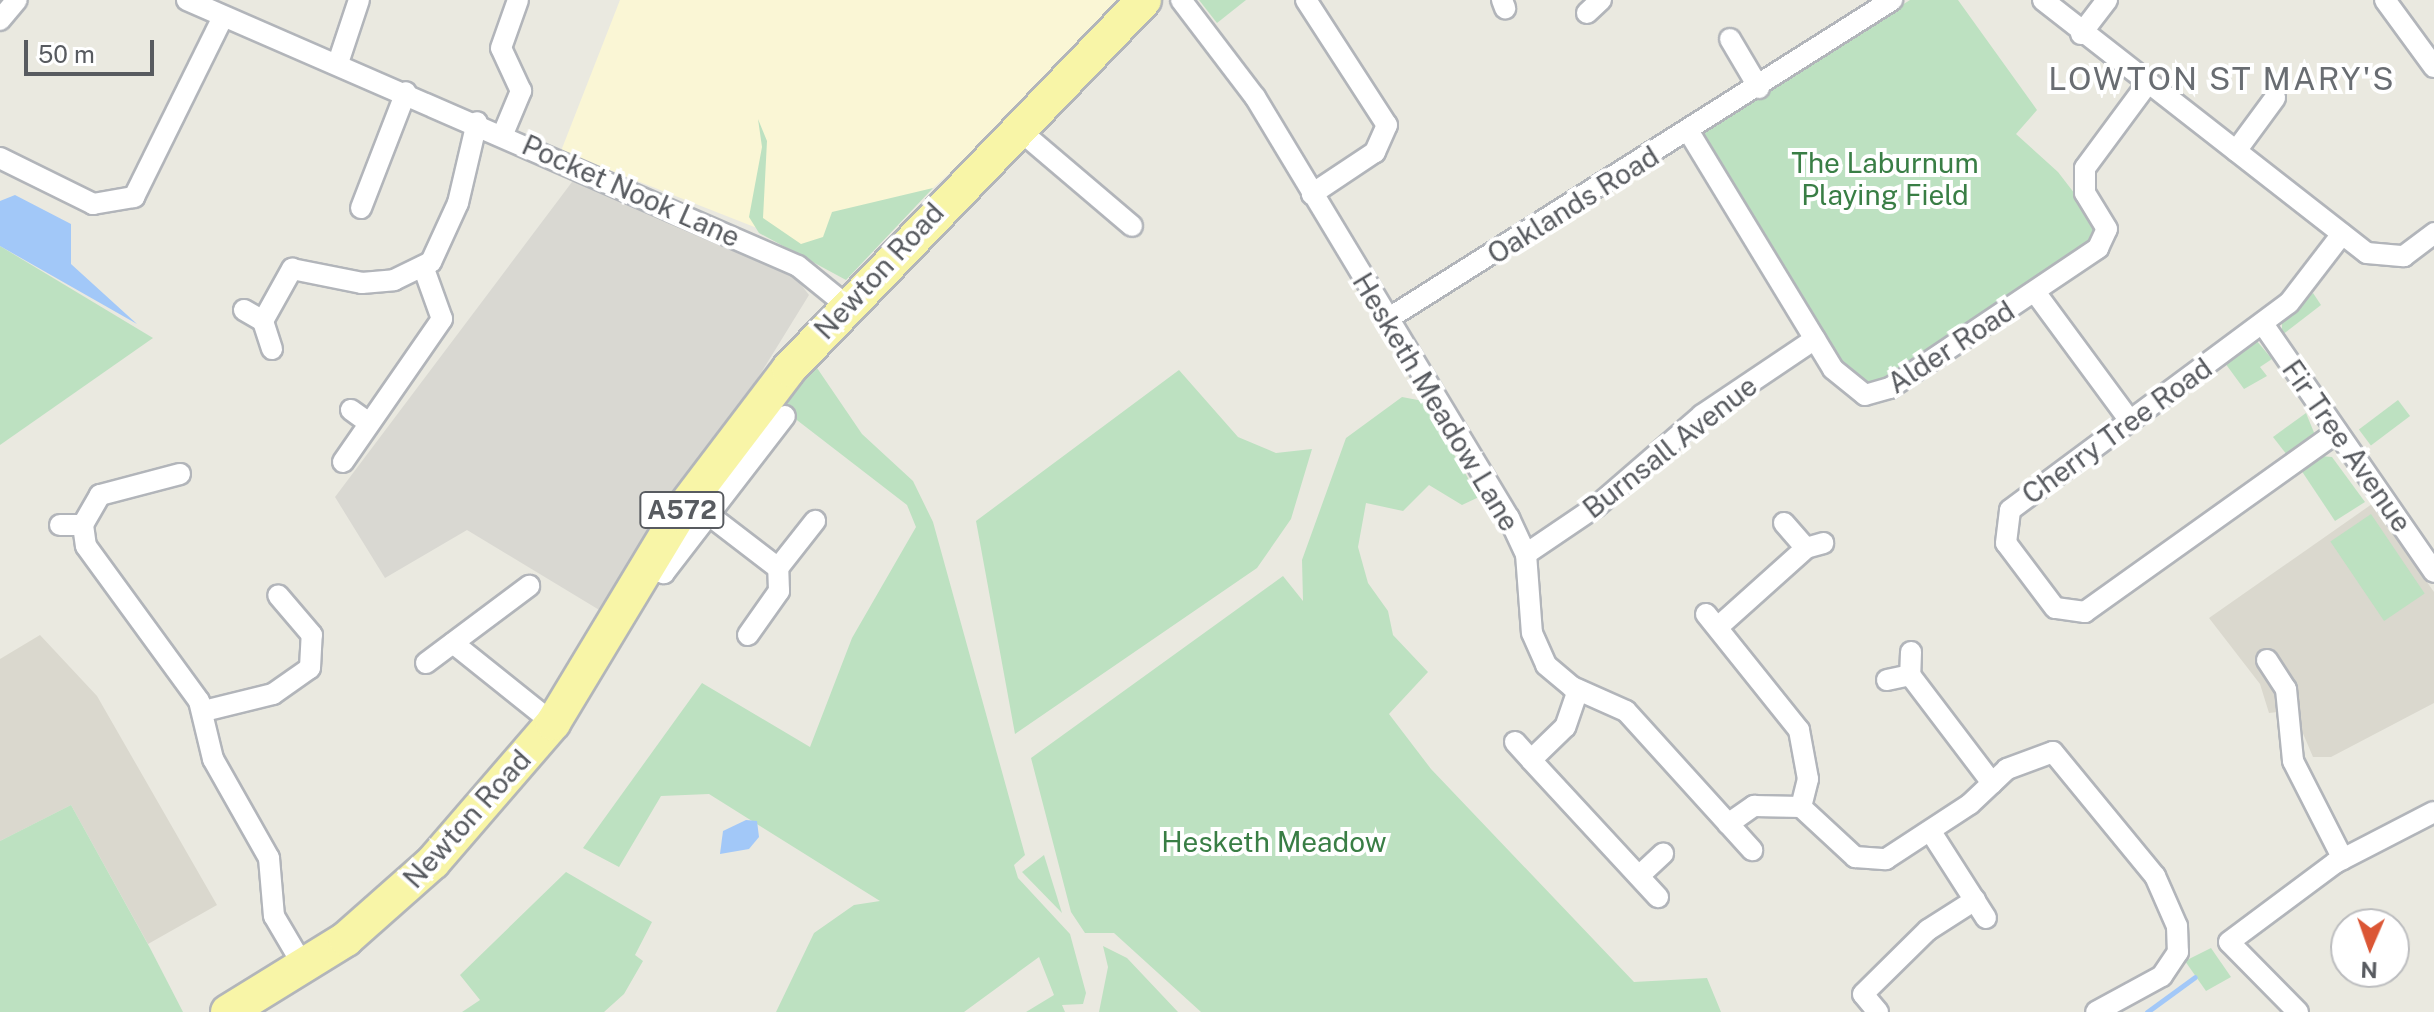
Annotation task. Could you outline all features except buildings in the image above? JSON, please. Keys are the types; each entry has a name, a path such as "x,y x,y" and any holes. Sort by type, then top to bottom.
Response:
{"main road":[{"name":"Newton Road","path":"228,1012 304,967 433,862 553,723 645,567 742,430 846,305 1144,0"}],"street":[{"path":"0,20 17,0"},
{"name":"Pocket Nook Lane","path":"187,0 477,122 798,266 846,305"},
{"path":"338,63 359,0"},
{"path":"503,134 521,91 501,48 518,0"},
{"name":"Hesketh Meadow Lane","path":"1181,0 1255,97 1526,554 1535,645 1555,675 1578,690 1626,711 1752,850"},
{"path":"1306,0 1387,125 1375,152 1312,194"},
{"name":"Oaklands Road","path":"1386,320 1759,88 1892,0"},
{"path":"2043,0 2081,34 2342,234 2389,260 2434,233"},
{"path":"2081,34 2107,0"},
{"path":"2385,0 2434,67"},
{"path":"0,158 93,204 134,197 223,17"},
{"path":"1730,39 1759,88"},
{"name":"Alder Road","path":"1689,132 1815,339 1850,387 1881,393 2035,292 2106,239 2104,220 2085,193 2085,168 2148,83"},
{"path":"361,208 406,92"},
{"path":"2236,151 2275,98"},
{"path":"343,462 442,319 424,269 458,203 477,122"},
{"path":"1017,128 1132,226"},
{"name":"Cherry Tree Road","path":"2337,432 2085,612 2064,613 2006,543 2006,521 2130,421 2263,324 2304,287 2342,234"},
{"path":"263,321 292,269 362,283 424,269"},
{"path":"2035,292 2130,421"},
{"path":"244,310 263,321 272,349"},
{"name":"Fir Tree Avenue","path":"2263,324 2433,568"},
{"name":"Burnsall Avenue","path":"1526,554 1597,506 1702,415 1815,339"},
{"path":"351,410 369,423"},
{"path":"645,567 664,573 785,416"},
{"path":"180,474 100,495 83,525 90,555 204,711 213,759 269,858 274,916 304,967"},
{"path":"709,515 778,568"},
{"path":"748,635 779,591 778,568 815,521"},
{"path":"1784,523 1814,546 1712,621 1799,730 1808,779 1801,807"},
{"path":"60,525 83,525"},
{"path":"426,663 529,586"},
{"path":"204,711 285,690 310,668 312,635 278,595"},
{"path":"453,643 553,723"},
{"path":"1911,652 1910,675 1992,783"},
{"path":"2267,660 2286,689 2293,761 2343,859"},
{"path":"1887,680 1910,675"},
{"path":"1531,760 1565,727 1578,690"},
{"path":"1515,742 1658,897"},
{"path":"1728,824 1754,806 1801,807 1868,861 1893,856 1931,832 1992,783 2036,753 2064,758 2170,902 2177,926 2173,963 2096,1012"},
{"path":"2298,1012 2221,938 2343,859 2434,812"},
{"path":"1931,832 1986,918"},
{"path":"1639,876 1663,854"},
{"path":"1878,1012 1857,990 1928,930 1975,900"}],"shaded area":[{"path":"620,0 1141,0 933,188 813,250 561,151"},
{"path":"575,178 793,274 809,295 688,491 601,611 467,530 385,578 335,497"},
{"path":"2372,504 2434,592 2434,703 2331,757 2313,757 2293,710 2269,713 2260,684 2209,618"},
{"path":"40,635 97,696 217,905 148,944 71,805 0,841 0,659"}],"green space":[{"path":"1199,0 1246,0 1217,23"},
{"name":"The Laburnum Playing Field","path":"1910,0 1958,0 2037,110 2016,134 2058,172 2098,224 2093,244 1878,385 1855,380 1836,363 1702,132"},
{"path":"758,119 767,141 763,218 801,244 823,237 832,212 933,188 846,280 759,233 749,217 762,147"},
{"path":"0,246 153,338 0,445"},
{"path":"2313,293 2321,305 2282,335 2282,320"},
{"path":"2256,340 2272,359 2260,367 2267,376 2244,389 2225,363"},
{"path":"815,365 862,434 913,481 933,522 1025,855 1014,865 1018,878 1070,934 1086,993 1083,1004 1062,1005 1065,1012 1026,1012 1054,995 1039,957 964,1012 776,1012 814,933 854,905 880,901 709,794 661,796 619,867 583,848 702,683 810,747 852,638 916,527 907,505 780,407"},
{"path":"1179,370 1238,437 1276,453 1312,449 1291,519 1257,568 1015,734 976,521"},
{"name":"Hesketh Meadow","path":"1402,397 1423,401 1479,497 1462,505 1429,485 1403,511 1366,503 1358,547 1368,583 1388,611 1393,635 1428,672 1389,714 1431,769 1634,982 1707,978 1721,1012 1201,1012 1114,933 1085,933 1071,912 1031,758 1283,576 1303,601 1302,560 1346,438"},
{"path":"2398,400 2410,416 2371,445 2359,429"},
{"path":"2306,413 2315,435 2287,455 2273,437"},
{"path":"2320,456 2332,457 2365,502 2335,521 2301,470"},
{"path":"2371,514 2425,594 2384,621 2330,541"},
{"path":"71,805 183,1012 0,1012 0,841"},
{"path":"1044,855 1062,913 1022,872"},
{"path":"566,872 652,922 635,955 643,961 624,994 604,1012 462,1012 480,1000 460,975"},
{"path":"1103,946 1127,958 1178,1012 1099,1012 1108,967"},
{"path":"2211,948 2231,977 2206,991 2185,961"}],"water":[{"path":"15,195 71,224 71,264 137,324 0,246 0,201"},
{"path":"746,820 757,821 759,837 749,849 720,854 723,831"}],"waterway":[{"path":"2147,1012 2195,977"}],"district":[{"name":"LOWTON ST MARY'S","path":"2222,79"}]}
